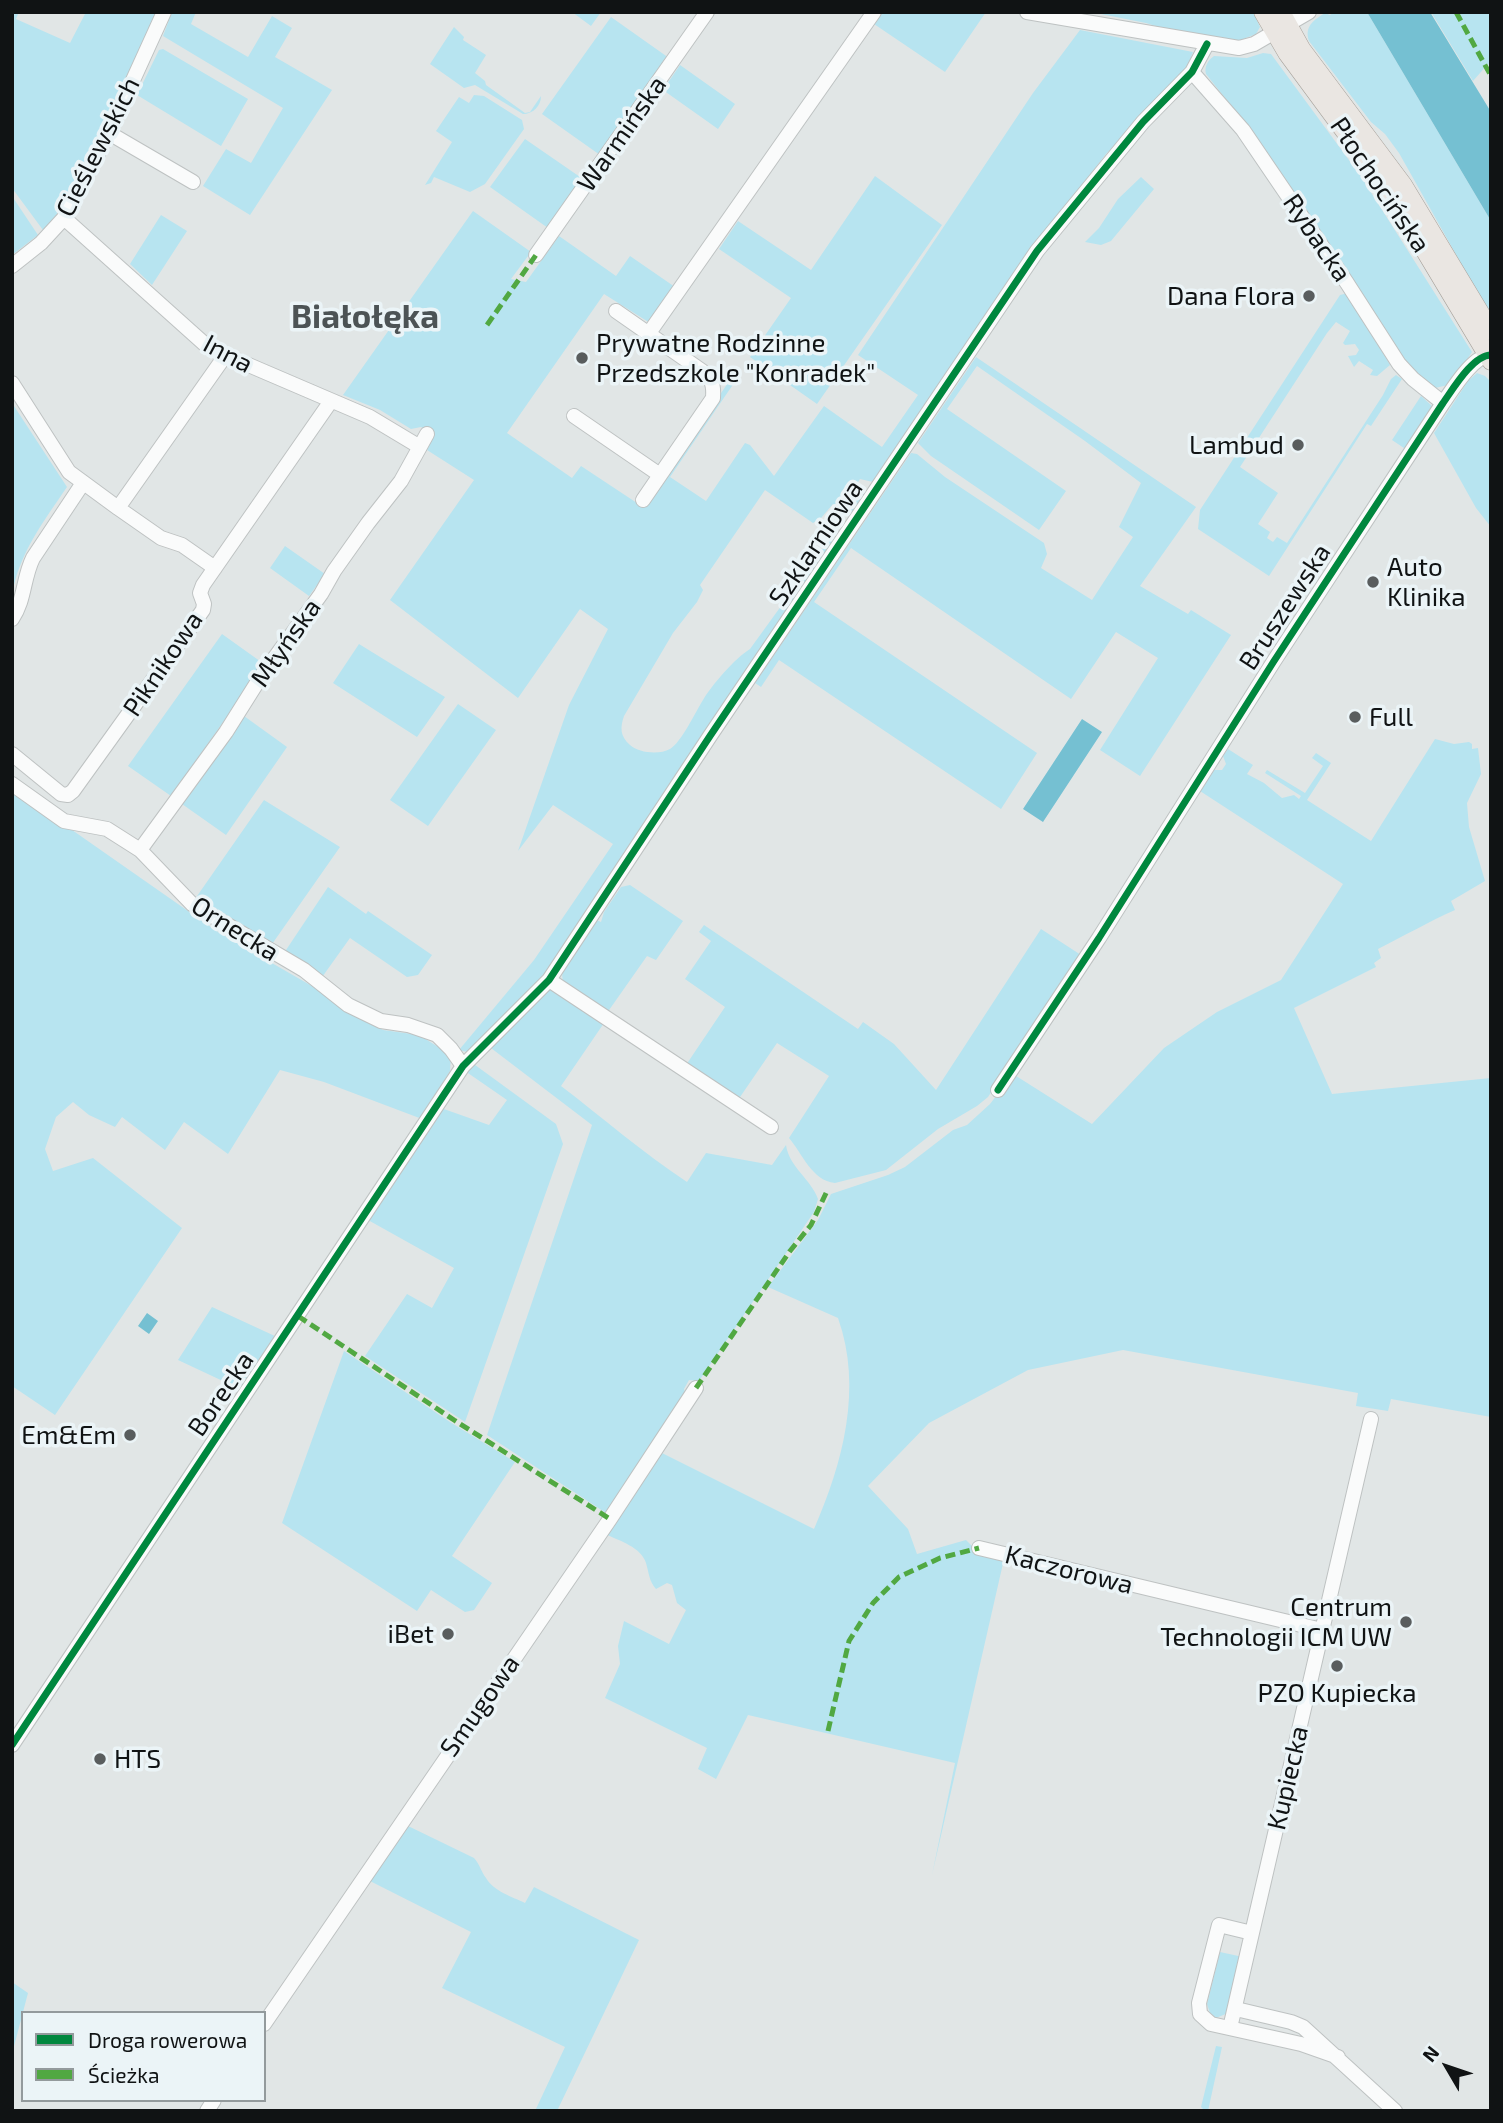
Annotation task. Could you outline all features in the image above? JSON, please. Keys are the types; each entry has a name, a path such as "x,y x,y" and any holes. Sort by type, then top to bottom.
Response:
{"main road":[{"name":"Płochocińska","path":"1263,12 1281,23 1403,185 1491,331"},
{"name":"Płochocińska","path":"1281,23 1391,194 1486,361"}],"street":[{"name":"Cieślewskich","path":"12,266 41,243 64,218 110,133 164,12"},
{"name":"Warmińska","path":"536,255 707,12"},
{"path":"649,333 874,12"},
{"path":"1027,12 1239,48 1254,44 1281,23 1309,12"},
{"name":"Szklarniowa","path":"463,1066 549,980 1037,251 1134,131 1192,72 1207,44"},
{"name":"Rybacka","path":"1192,72 1243,130 1348,283 1399,364 1443,403"},
{"path":"110,133 193,182"},
{"name":"Inna","path":"64,218 200,341 225,356 423,440"},
{"path":"616,311 712,380 713,398 643,500"},
{"path":"118,508 225,356"},
{"name":"Bruszewska","path":"998,1090 1443,403 1461,377 1486,361"},
{"path":"12,383 69,472 161,538 182,545 215,568"},
{"name":"Piknikowa","path":"12,754 58,792 65,796 71,794 203,610 201,588 331,401"},
{"path":"574,416 660,475"},
{"name":"Młyńska","path":"140,850 226,732 354,542 401,481 423,440"},
{"path":"12,619 21,603 33,558 83,483"},
{"name":"Ornecka","path":"12,784 64,821 107,830 140,850 185,898 203,912 304,971 358,1011 381,1021 408,1025 437,1035 463,1066"},
{"path":"549,980 771,1127"},
{"name":"Borecka","path":"12,1745 463,1066"},
{"name":"Smugowa","path":"266,2021 610,1519 696,1388"},
{"name":"Kupiecka","path":"1230,2028 1371,1419"},
{"name":"Kaczorowa","path":"979,1548 1322,1630"},
{"path":"1252,1933 1219,1925 1202,1994 1200,2014 1211,2024 1320,2049 1338,2057"},
{"path":"1236,2008 1303,2027 1395,2111"}],"shaded area":[{"path":"12,12 19,12 16,19 70,43 86,12 158,14 77,183 47,229 43,230 12,188"},
{"path":"172,12 196,12 191,24 248,57 272,16 292,28 275,57 332,90 250,215 203,186 226,149 251,163 283,108 163,36"},
{"path":"572,12 601,12 591,26"},
{"path":"880,12 986,12 945,72 874,24"},
{"path":"1091,12 1253,12 1260,27 1256,34 1238,41 1178,33 1146,23"},
{"path":"1334,12 1367,12 1491,221 1491,317 1399,153 1385,134 1371,122 1309,41 1308,31 1311,24 1325,13 1330,15"},
{"path":"1367,12 1430,12 1491,112 1491,221"},
{"path":"1431,12 1491,12 1491,67 1488,64 1473,81"},
{"path":"611,17 669,58 600,155 542,114"},
{"path":"454,27 464,37 463,40 486,55 475,73 486,85 525,113 530,112 541,96 536,109 530,113 523,114 475,85 464,88 430,64"},
{"path":"1080,30 1193,52 1185,73 1106,154 1027,256 873,482 860,479 856,485 868,494 853,516 833,504 813,523 765,490 700,585 703,590 697,602 673,633 624,716 622,732 630,745 638,750 655,752 674,746 712,687 731,665 750,649 831,537 837,541 550,971 467,1052 459,1050 534,960 613,844 553,805 518,851 569,705 608,629 580,609 518,698 390,600 474,480 427,450 434,435 421,427 411,429 380,410 343,395 473,211 531,252 511,279 526,282 559,236 616,276 630,256 675,287 650,323 604,294 507,433 572,478 581,466 643,507 730,380 734,383 670,477 706,501 745,443 750,445 774,476 824,406 882,447 918,395 858,355 1033,93"},
{"path":"163,49 248,99 221,146 137,95 159,50"},
{"path":"1263,53 1271,54 1360,175 1472,352 1466,361 1468,363 1448,385 1435,388 1409,368 1244,122 1206,74 1207,64 1214,56 1247,58"},
{"path":"680,65 735,104 718,129 663,90"},
{"path":"474,95 484,96 522,120 524,129 485,184 470,192 434,177 431,183 425,185 452,142 436,131 459,97 469,103"},
{"path":"525,139 583,179 548,228 490,187"},
{"path":"875,176 942,225 817,404 750,357 791,298 719,249 738,221 811,270"},
{"path":"1141,177 1154,189 1111,241 1101,245 1085,242 1099,228 1118,199"},
{"path":"12,196 38,235 12,255"},
{"path":"161,215 187,231 152,285 130,264"},
{"path":"1348,293 1390,365 1377,376 1370,375 1373,370 1359,361 1354,367 1348,356 1356,355 1359,350 1355,344 1343,343 1350,331 1336,322 1327,333 1240,467 1278,493 1258,524 1270,532 1267,538 1273,542 1277,537 1287,543 1391,379 1396,375 1402,379 1371,426 1367,424 1269,576 1198,529 1200,510 1340,295"},
{"path":"976,357 1196,507 1140,586 1188,614 1191,610 1231,635 1140,776 1100,750 1158,658 1116,632 1071,699 851,548 814,602 1037,753 1001,809 779,660 761,687 755,683 911,453 917,454 945,477 1044,543 1047,554 1041,568 1092,600 1133,537 1119,527 1141,483 977,366 947,409 1066,491 1039,530 931,456 918,443"},
{"path":"1477,373 1491,382 1491,527 1476,508 1434,433 1468,381"},
{"path":"1421,396 1432,406 1407,450 1392,440"},
{"path":"12,403 67,487 26,551 12,595"},
{"path":"285,546 325,574 309,596 270,568"},
{"path":"222,634 264,664 171,796 128,766"},
{"path":"359,644 445,697 417,737 333,683"},
{"path":"458,704 496,730 428,826 390,800"},
{"path":"244,716 287,747 226,835 182,804"},
{"path":"1082,719 1102,732 1043,822 1023,809"},
{"path":"1435,739 1454,744 1469,742 1472,749 1478,748 1481,774 1467,803 1469,827 1485,881 1451,901 1455,910 1378,949 1381,958 1374,963 1376,967 1294,1008 1332,1094 1491,1078 1491,1417 1391,1399 1388,1411 1356,1406 1358,1393 1123,1350 1028,1370 929,1423 868,1486 908,1529 917,1554 966,1540 979,1553 1004,1559 932,1875 955,1763 748,1715 716,1779 698,1769 707,1748 605,1698 620,1664 618,1646 624,1621 669,1644 686,1610 677,1603 672,1585 667,1583 656,1589 640,1553 605,1534 658,1451 814,1529 841,1452 846,1425 849,1371 845,1344 838,1318 768,1287 818,1220 831,1194 905,1167 953,1130 967,1125 990,1104 1013,1074 1092,1124 1164,1048 1217,1012 1281,980 1343,884 1200,791 1214,770 1222,770 1226,764 1223,756 1228,749 1253,765 1247,774 1264,783 1282,798 1294,795 1299,799 1301,796 1265,773 1267,770 1305,793 1323,766 1312,758 1316,753 1331,763 1307,800 1371,841"},
{"path":"12,788 218,932 324,993 354,1015 383,1030 419,1035 451,1055 450,1071 422,1119 324,1082 280,1070 228,1154 184,1122 165,1150 122,1117 115,1127 89,1115 73,1102 56,1117 45,1149 53,1171 93,1158 182,1228 55,1415 12,1386"},
{"path":"264,800 340,847 270,947 195,899"},
{"path":"630,885 683,921 656,960 647,956 607,1013 564,983 562,976 572,950 595,919 601,922 604,912 621,887"},
{"path":"328,887 432,955 418,975 407,977 350,938 320,980 284,953"},
{"path":"704,925 858,1029 863,1022 894,1044 936,1090 1041,929 1081,955 988,1097 938,1129 886,1170 835,1183 814,1172 789,1138 829,1076 777,1043 738,1100 686,1065 725,1007 685,979 711,941 699,932"},
{"path":"551,988 604,1023 561,1086 687,1182 706,1153 772,1165 786,1145 791,1160 818,1199 814,1212 701,1378 697,1381 689,1380 684,1389 686,1395 606,1513 487,1435 592,1125 487,1045"},
{"path":"471,1062 556,1124 563,1144 465,1422 365,1356 407,1294 432,1308 454,1268 368,1220 441,1108 489,1125 507,1100 465,1071"},
{"path":"212,1307 277,1337 242,1390 178,1360"},
{"path":"147,1313 158,1321 149,1334 138,1326"},
{"path":"344,1351 515,1462 452,1556 492,1583 474,1610 465,1612 431,1590 417,1611 282,1523"},
{"path":"406,1825 474,1858 489,1883 504,1893 525,1903 534,1887 639,1940 557,2111 535,2111 565,2047 442,1988 471,1932 368,1880"},
{"path":"1220,1952 1243,1957 1228,2013 1216,2018 1210,2013 1207,2004"},
{"path":"12,1982 28,1993 23,2011 21,2011 12,2054"},
{"path":"1216,2046 1222,2047 1208,2111 1205,2111 1201,2107"}],"marked path":[{"path":"1456,12 1491,76"},
{"path":"487,325 536,255"},
{"path":"696,1388 790,1251 811,1225 827,1191"},
{"path":"298,1316 610,1519"},
{"path":"828,1731 849,1641 873,1603 899,1577 940,1558 979,1548"}],"cycle path":[{"path":"12,1745 463,1066 549,980 1037,251 1143,122 1192,72 1207,44"},
{"path":"998,1090 1099,938 1274,661 1443,403 1471,366 1484,356 1491,355"}],"place":[{"name":"Dana Flora","path":"1309,296"},
{"name":"Prywatne Rodzinne Przedszkole \"Konradek\"","path":"582,358"},
{"name":"Lambud","path":"1298,445"},
{"name":"Auto Klinika","path":"1373,582"},
{"name":"Full","path":"1355,717"},
{"name":"Em&Em","path":"130,1435"},
{"name":"Centrum Technologii ICM UW","path":"1406,1622"},
{"name":"iBet","path":"448,1634"},
{"name":"PZO Kupiecka","path":"1337,1666"},
{"name":"HTS","path":"100,1759"}],"district":[{"name":"Białołęka","path":"365,317"}]}
